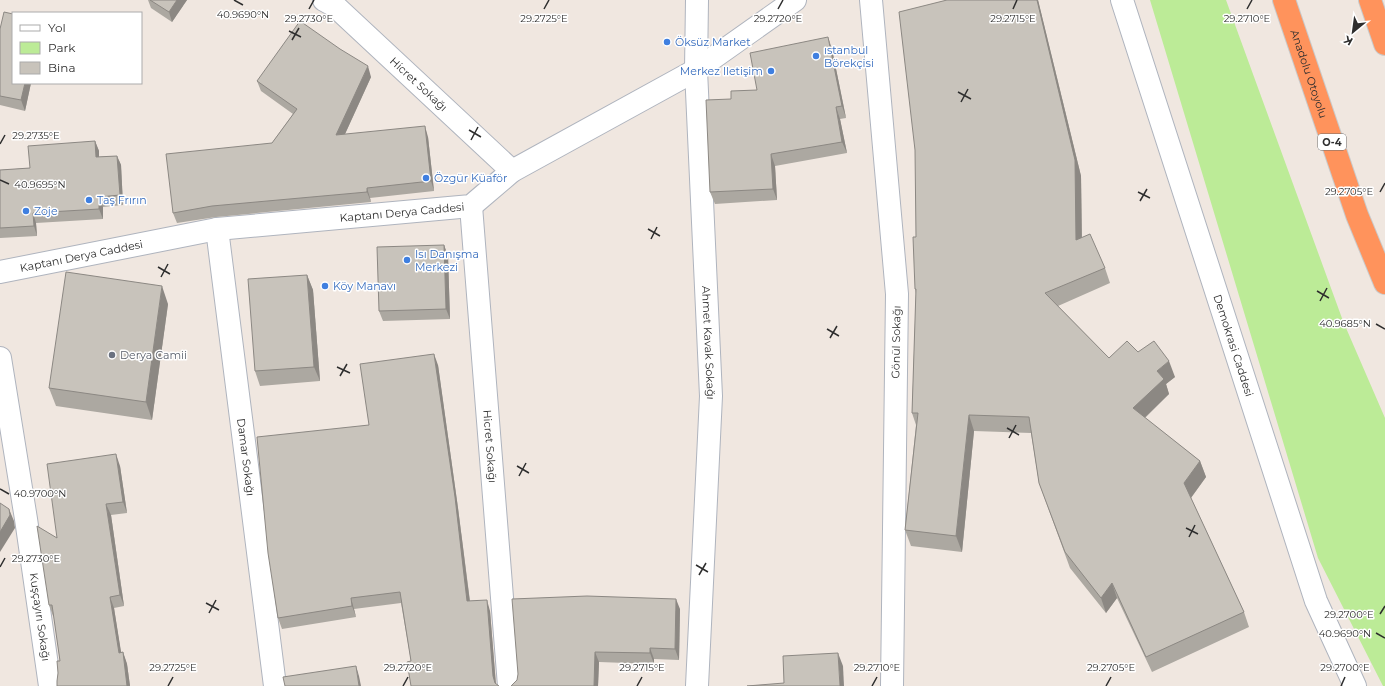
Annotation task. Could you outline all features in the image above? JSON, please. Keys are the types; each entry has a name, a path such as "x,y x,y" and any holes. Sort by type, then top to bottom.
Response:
{"highway":[{"name":"Anadolu Otoyolu","path":"1284,0 1357,215 1385,284"},
{"path":"1370,0 1385,44"}],"street":[{"name":"Ahmet Kavak Sokağı","path":"697,0 696,70 711,396 697,686"},
{"name":"Kaptanı Derya Caddesi","path":"0,272 217,229 471,206 512,171 696,70 796,0"},
{"name":"Gönül Sokağı","path":"870,0 897,294 892,686"},
{"name":"Demokrasi Caddesi","path":"1122,0 1316,601 1355,686"},
{"name":"Hicret Sokağı","path":"331,2 512,171"},
{"name":"Hicret Sokağı","path":"471,206 509,686"},
{"name":"Damar Sokağı","path":"217,229 274,686"},
{"name":"Kuşçayırı Sokağı","path":"0,358 26,520 50,686"}],"green space":[{"path":"1150,0 1226,0 1343,321 1385,418 1385,686 1383,686 1318,558"}],"building":[{"path":"150,0 177,0 169,12"},
{"path":"947,0 1037,0 1075,160 1076,240 1090,234 1105,268 1045,293 1109,358 1127,341 1138,352 1154,341 1169,361 1157,371 1164,379 1133,408 1200,461 1184,483 1244,612 1146,657 1112,583 1101,598 1065,552 1039,483 1029,417 969,415 956,536 905,530 918,413 912,413 916,289 913,237 916,237 915,150 899,12"},
{"path":"4,12 12,14 12,84 25,84 21,100 0,96 0,29"},
{"path":"300,21 340,49 368,66 336,135 425,126 431,181 367,188 367,192 212,206 173,213 166,154 272,143 297,109 257,81"},
{"path":"828,37 842,106 836,107 842,142 771,154 773,189 710,192 706,100 731,99 731,91 757,90 750,53"},
{"path":"95,141 96,157 117,156 120,195 99,197 99,209 33,213 34,226 0,228 0,170 30,168 28,146"},
{"path":"444,245 446,309 379,311 377,247"},
{"name":"Derya Camii","path":"66,272 162,286 146,402 49,388"},
{"path":"307,275 314,367 255,371 248,279"},
{"path":"434,354 455,497 467,601 487,600 493,676 495,683 499,686 411,686 407,662 411,661 400,592 351,598 352,606 278,618 268,553 257,437 369,425 360,364"},
{"path":"116,454 123,502 106,504 120,595 110,597 119,653 123,652 127,686 57,686 57,661 60,661 52,605 49,605 37,526 57,538 47,464"},
{"path":"0,503 9,509 10,515 0,532"},
{"path":"587,596 676,599 675,649 650,648 650,653 595,652 594,686 511,686 517,680 518,674 512,599"},
{"path":"838,653 840,686 747,686 784,683 783,656"},
{"path":"356,666 359,686 285,686 283,677"}],"place":[{"name":"Öksüz Market","path":"667,42"},
{"name":"ıstanbul Börekçisi","path":"816,56"},
{"name":"Merkez Iletişim","path":"771,71"},
{"name":"Özgür Küaför","path":"426,178"},
{"name":"Taş Frırın","path":"89,200"},
{"name":"Zoje","path":"26,211"},
{"name":"Isı Danışma Merkezi","path":"407,260"},
{"name":"Köy Manavı","path":"325,286"},
{"name":"Derya Camii","path":"112,355"}]}
